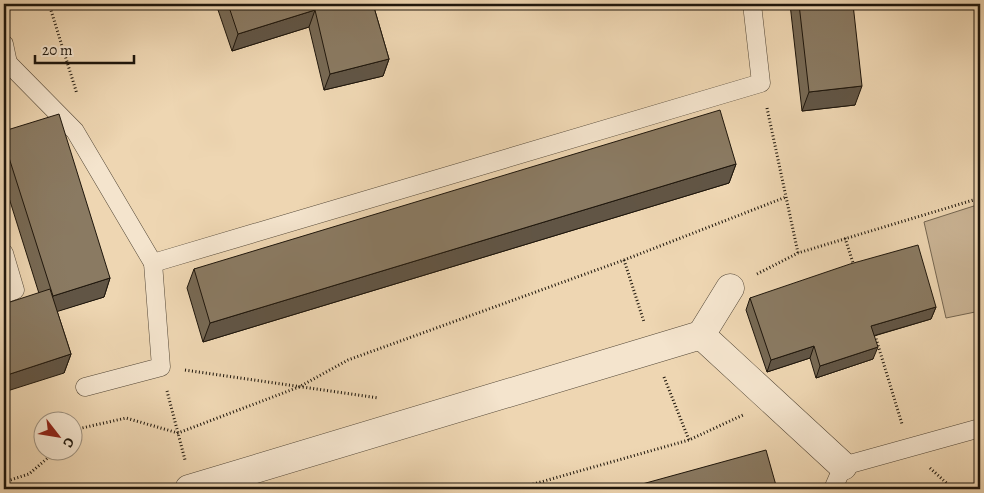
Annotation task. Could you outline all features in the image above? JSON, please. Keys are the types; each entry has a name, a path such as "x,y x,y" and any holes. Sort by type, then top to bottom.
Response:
{"street":[{"path":"190,489 701,335 730,288"},
{"path":"701,335 773,401 838,478"}],"lane":[{"path":"152,263 761,84 752,4"},
{"path":"4,44 6,64 75,131 152,263 161,367 85,387"},
{"path":"4,253 15,290 4,294"},
{"path":"838,478 909,448 980,428"}],"path":[{"path":"49,4 78,96"},
{"path":"975,4 980,44"},
{"path":"761,84 798,252"},
{"path":"82,428 126,418 178,433 299,387 348,360 624,260 786,197"},
{"path":"730,288 798,252 980,198"},
{"path":"845,238 854,267"},
{"path":"624,260 653,349 688,440"},
{"path":"871,324 909,448"},
{"path":"190,489 161,367 388,399"},
{"path":"516,489 688,440 773,401"},
{"path":"4,482 29,474 45,460"}],"shaded area":[{"path":"980,204 980,311 946,318 924,222"}],"building":[{"path":"228,4 373,4 389,59 330,74 315,10 238,34"},
{"path":"799,4 853,4 862,86 809,92"},
{"path":"720,110 736,164 210,323 194,269"},
{"path":"59,114 110,278 53,296 4,142 4,131"},
{"path":"918,245 936,307 871,326 878,347 820,366 814,346 771,360 750,298 850,264"},
{"path":"50,289 71,354 4,376 4,304"},
{"path":"766,450 777,489 624,489"}]}
